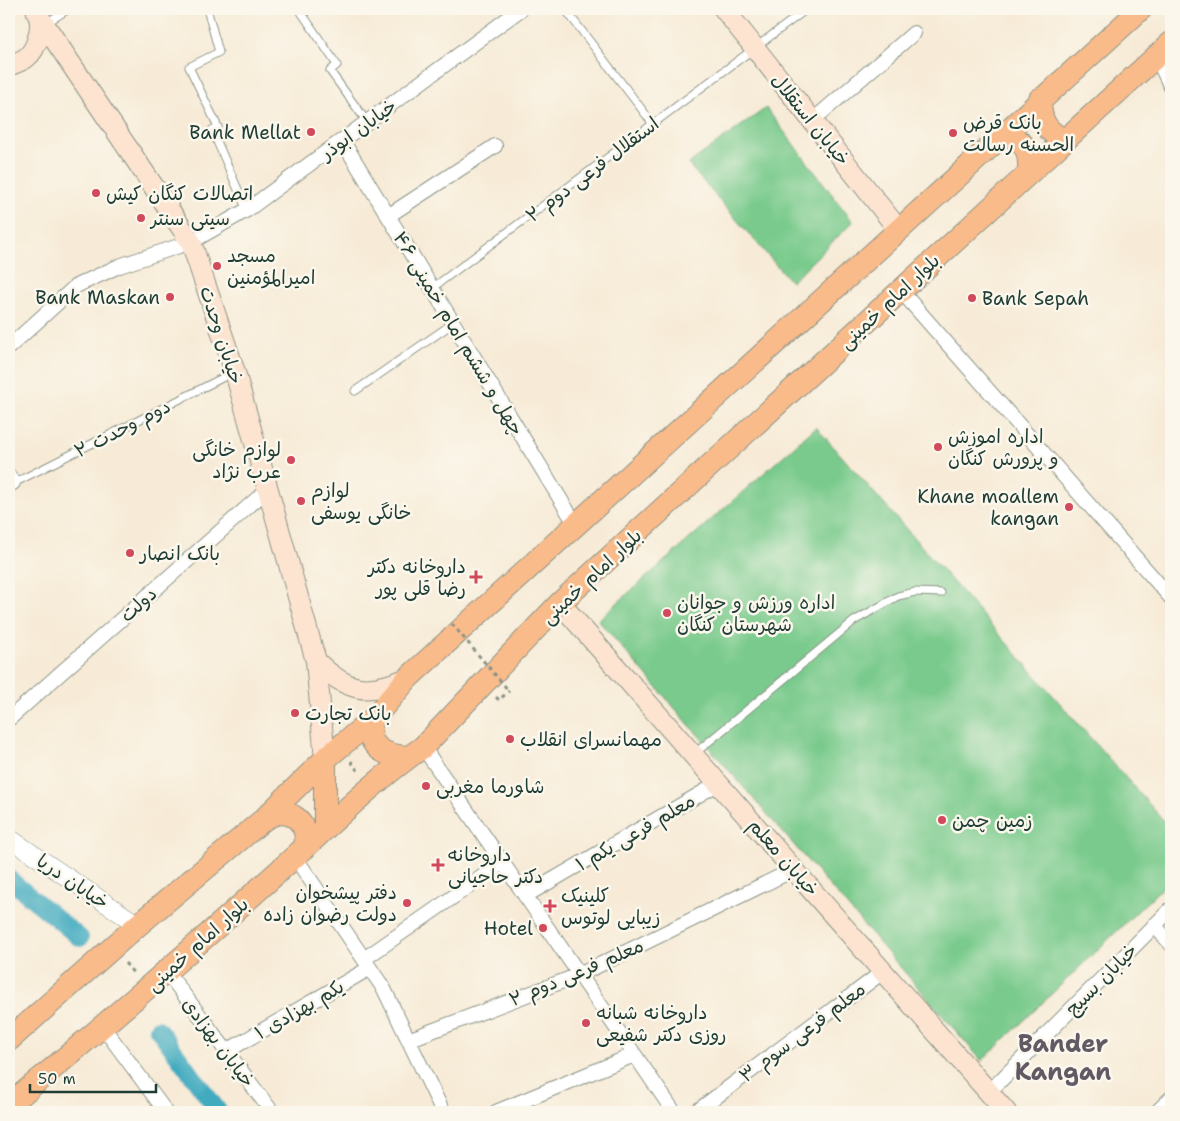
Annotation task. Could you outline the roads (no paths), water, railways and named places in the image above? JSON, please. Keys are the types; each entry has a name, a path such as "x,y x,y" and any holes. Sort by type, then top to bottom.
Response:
{"main road":[{"name":"خیابان استقلال","path":"724,9 898,229"},
{"path":"9,1040 138,925 263,820 325,759 372,720 408,678 1040,99 1141,9"},
{"path":"9,66 27,57 37,40 39,17"},
{"name":"خیابان وحدت","path":"39,17 191,242 235,372 316,661 325,759"},
{"name":"بلوار امام خمینی","path":"9,1105 167,972 415,752 560,603 1164,49"},
{"path":"1040,99 1040,113 1045,125 1053,135 1065,140"},
{"path":"1003,133 1026,146 1030,157 1029,173"},
{"name":"خیابان معلم","path":"560,603 884,970 1006,1112"},
{"path":"316,661 332,677 358,688 383,688 408,678"},
{"path":"372,720 370,733 376,746 386,754 415,752"},
{"path":"325,759 326,829"},
{"path":"263,820 271,815 281,813 298,820 304,828 306,838 300,853"}],"street":[{"name":"خیابان ابوذر","path":"9,347 76,286 119,266 191,242 247,210 521,9"},
{"path":"812,121 914,33"},
{"path":"1164,49 1171,87"},
{"name":"چهل و ششم امام خمینی ۴۶","path":"342,140 452,324 576,525"},
{"path":"388,216 495,146"},
{"path":"900,291 1171,598"},
{"name":"دولت","path":"9,719 268,489"},
{"path":"415,752 502,863 674,1112"},
{"name":"معلم فرعی یکم ۱","path":"525,896 719,783"},
{"name":"خیابان دریا","path":"9,838 138,925"},
{"path":"300,853 384,990 443,1112"},
{"name":"یکم بهزادی ۱","path":"227,1051 367,963 502,863"},
{"name":"معلم فرعی دوم ۲","path":"408,1040 580,975 795,869"},
{"name":"خیابان بسیج","path":"989,1092 1171,909"},
{"path":"1154,925 1171,944"},
{"name":"معلم فرعی سوم ۳","path":"696,1112 884,970"},
{"name":"خیابان بهزادی","path":"167,972 272,1112"},
{"path":"103,1027 166,1112"},
{"path":"496,1112 634,1055"},
{"path":"1157,1112 1171,1098"}],"lane":[{"path":"39,17 69,9"},
{"path":"207,9 219,52 189,67 218,126 212,130 247,210"},
{"path":"300,9 337,65 330,71 367,122"},
{"path":"565,9 653,124"},
{"name":"استقلال فرعی دوم ۲","path":"431,289 807,9"},
{"path":"355,391 452,324"},
{"name":"دوم وحدت ۲","path":"10,482 235,372"},
{"path":"693,754 854,621 898,596 915,592 941,593"}],"waterway":[{"path":"9,879 80,938"},
{"path":"158,1029 219,1112"}],"place":[{"name":"Bank Mellat","path":"311,132"},
{"name":"بانک قرض الحسنه رسالت","path":"953,133"},
{"name":"اتصالات کنگان کیش","path":"96,193"},
{"name":"سیتی سنتر","path":"141,218"},
{"name":"مسجد امیرالمؤمنین","path":"217,266"},
{"name":"Bank Maskan","path":"170,297"},
{"name":"Bank Sepah","path":"972,298"},
{"name":"اداره اموزش و پرورش کنگان","path":"938,447"},
{"name":"لوازم خانگی عرب نژاد","path":"291,460"},
{"name":"لوازم خانگی یوسفی","path":"301,501"},
{"name":"Khane moallem kangan","path":"1069,507"},
{"name":"بانک انصار","path":"130,553"},
{"name":"داروخانه دکتر رضا قلی پور","path":"476,577"},
{"name":"اداره ورزش و جوانان شهرستان کنگان","path":"667,613"},
{"name":"بانک تجارت","path":"295,713"},
{"name":"مهمانسرای انقلاب","path":"510,739"},
{"name":"شاورما مغربی","path":"426,786"},
{"name":"زمین چمن","path":"942,820"},
{"name":"داروخانه دکتر حاجیانی","path":"438,865"},
{"name":"دفتر پیشخوان دولت رضوان زاده","path":"407,903"},
{"name":"کلینیک زیبایی لوتوس","path":"550,906"},
{"name":"Hotel","path":"543,928"},
{"name":"داروخانه شبانه روزی دکتر شفیعی","path":"586,1023"}],"district":[{"name":"Bander Kangan","path":"1063,1058"}]}
